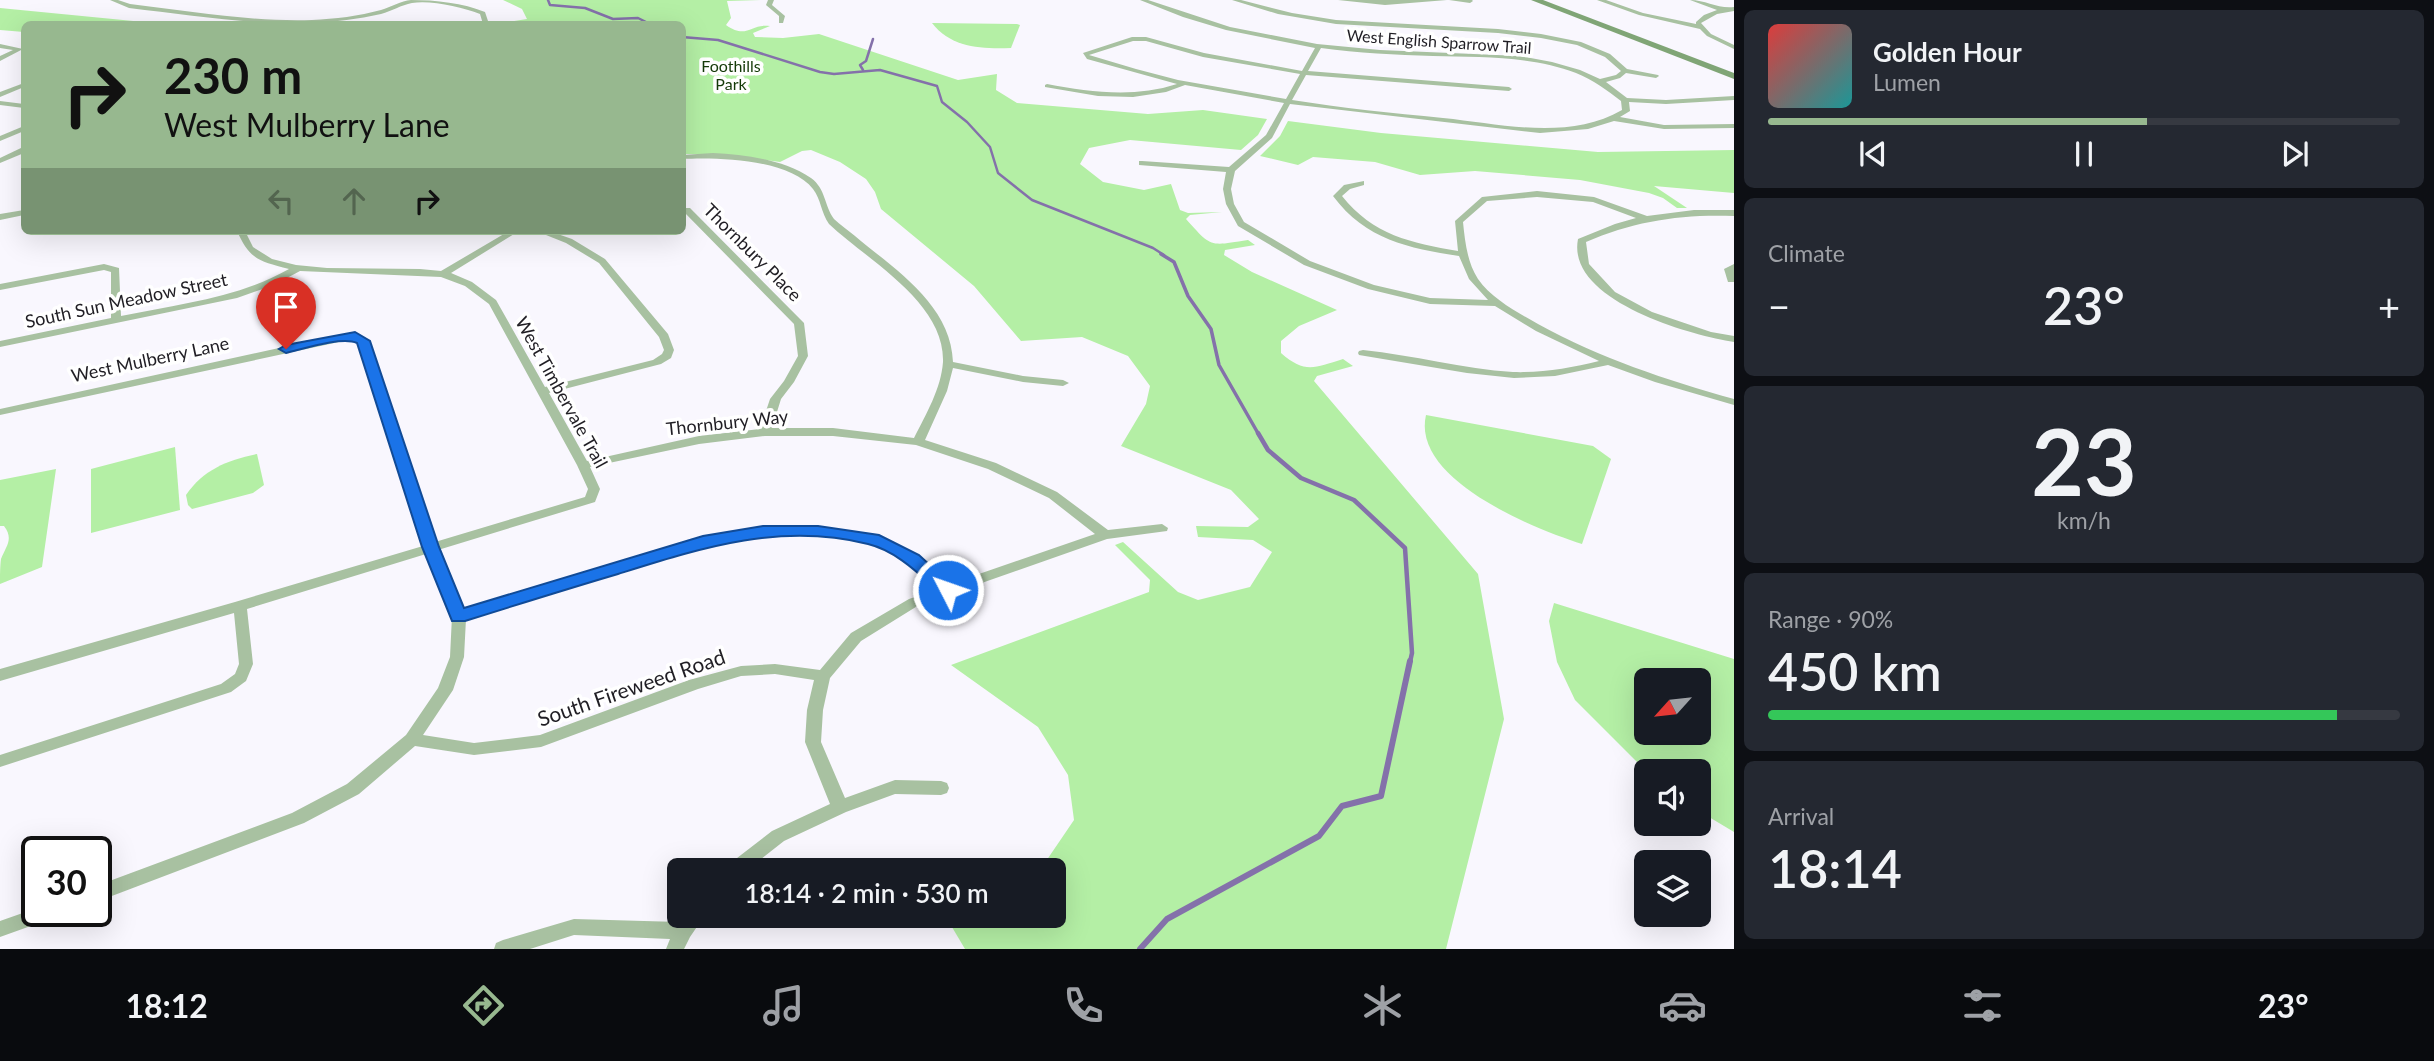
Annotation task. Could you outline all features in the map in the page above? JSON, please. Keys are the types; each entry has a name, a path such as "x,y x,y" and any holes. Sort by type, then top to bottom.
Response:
{"main road":[{"path":"1535,0 1734,76"}],"street":[{"path":"113,0 129,6 286,21"},
{"path":"329,21 373,17 415,0 471,7 484,13 485,21"},
{"path":"771,0 769,5 782,16 781,22"},
{"name":"West English Sparrow Trail","path":"1143,0 1211,25 1319,46 1512,58 1546,64 1600,81 1625,100"},
{"path":"1235,0 1318,20 1536,36 1571,42 1600,51 1620,62 1625,71"},
{"path":"1341,0 1385,3 1444,0"},
{"path":"1452,0 1470,1"},
{"path":"1600,0 1641,15 1700,27 1709,35 1734,47"},
{"path":"1693,0 1723,10"},
{"path":"1700,27 1698,23 1705,16 1734,9"},
{"path":"1536,36 1542,29"},
{"path":"1509,89 1303,74 1203,55 1146,40 1132,39 1085,54 1089,58 1120,68 1183,84 1285,103 1534,129 1583,128 1616,119 1626,111 1625,100 1666,102 1734,98"},
{"path":"0,46 20,49 0,58"},
{"path":"1319,46 1269,136 1231,170 1227,189 1230,204 1241,224 1307,263 1371,287 1430,301 1498,303"},
{"path":"1625,71 1656,76"},
{"path":"1600,81 1618,78 1625,71"},
{"path":"1047,86 1073,91 1135,94 1169,90 1183,84"},
{"path":"0,95 21,86"},
{"path":"0,103 21,106"},
{"path":"1616,119 1664,127 1734,126"},
{"path":"0,139 21,129"},
{"path":"0,146 21,150"},
{"path":"0,161 21,151"},
{"path":"686,157 753,160 807,179 823,194 829,218 923,302 945,337 948,364 942,393 918,442"},
{"path":"1142,163 1231,170"},
{"path":"1361,183 1347,187 1337,196 1359,222 1384,237 1462,254"},
{"path":"1644,218 1594,200 1537,194 1485,199 1459,221 1462,254 1478,284 1498,303 1549,334 1608,362 1669,385 1734,402"},
{"name":"Thornbury Place","path":"687,210 799,323 803,356 776,399 765,432"},
{"path":"1734,213 1708,212 1644,218 1610,227 1581,242 1584,265 1612,294 1648,314 1709,335 1734,340"},
{"path":"0,217 21,214"},
{"name":"West Timbervale Trail","path":"0,676 591,499 594,489 583,465 492,302 468,284 443,274 418,270 296,269 250,253 242,243 241,235"},
{"path":"443,274 508,235"},
{"path":"543,391 657,362 667,356 669,350 664,336 602,261 569,241 552,235"},
{"path":"0,286 104,267 116,270 116,320"},
{"path":"1731,280 1729,269 1734,267"},
{"name":"South Sun Meadow Street","path":"0,344 234,296 271,283 296,269"},
{"name":"West Mulberry Lane","path":"0,412 355,336 363,341 430,547 459,616 457,657 444,690 412,739 353,789 298,818 112,888"},
{"path":"1363,353 1404,357 1502,374 1567,373 1608,362"},
{"path":"948,364 1023,379 1063,383"},
{"name":"Thornbury Way","path":"583,465 674,444 765,432 833,432 918,442 992,466 1053,495 1105,535"},
{"path":"840,807 813,742 815,710 823,676 856,637 914,602 1105,535 1162,528"},
{"path":"459,616 709,540 763,531 818,532 873,539 913,559 948,590"},
{"path":"0,761 226,688 241,677 246,664 240,606"},
{"name":"South Fireweed Road","path":"412,739 474,749 541,741 694,684 741,671 775,668 823,676"},
{"path":"750,858 778,836 840,807 895,787 941,788"},
{"path":"0,929 21,921"},
{"path":"503,949 574,927 683,931"},
{"path":"675,949 685,928"}],"green space":[{"name":"Foothills Park","path":"503,0 761,0 727,1 731,18 726,25 739,31 770,26 753,33 755,37 783,38 819,34 958,80 997,74 996,90 1017,103 1148,114 1203,110 1267,119 1258,135 1241,150 1130,140 1089,148 1080,164 1103,182 1144,190 1171,184 1180,210 1188,213 1222,212 1190,215 1186,219 1212,243 1248,240 1255,245 1225,250 1224,255 1252,272 1337,310 1299,326 1281,341 1281,353 1289,360 1304,366 1317,367 1343,359 1353,366 1317,376 1314,381 1478,574 1504,719 1446,949 965,949 953,928 1066,928 1066,858 1048,858 1074,820 1068,775 1038,727 951,665 1149,592 1150,580 1115,545 1123,542 1178,592 1198,600 1250,587 1272,552 1253,540 1198,537 1196,526 1248,527 1259,519 1231,490 1121,446 1146,404 1150,386 1128,356 1082,337 1021,341 974,286 881,209 875,192 866,179 840,162 811,150 802,151 780,162 723,154 686,154 686,21 514,21 527,19 522,9"},
{"path":"0,8 133,21 21,21 21,32 0,30"},
{"path":"932,23 1020,25 1011,48 989,48 948,38"},
{"path":"1288,121 1381,133 1598,152 1734,150 1734,193 1654,186 1687,208 1677,208 1663,198 1649,193 1580,180 1475,171 1420,175 1375,162 1313,157 1298,165 1260,156 1280,136"},
{"path":"1426,415 1593,446 1611,459 1582,544 1508,514 1456,480 1437,460 1426,439"},
{"path":"175,447 180,510 91,533 91,469"},
{"path":"257,454 264,485 253,493 192,509 188,505 186,495 208,473 236,459"},
{"path":"56,469 42,567 0,584 1,559 9,539 4,526 0,526 0,480"},
{"path":"1554,603 1734,659 1734,832 1711,818 1711,759 1634,759 1575,700 1557,662 1549,621"}],"waterway":[{"path":"548,0 550,5 585,8 613,19 638,18 644,21"},
{"path":"686,37 718,40 820,72 834,74 880,70 937,86 942,102 967,122 990,147 998,173 1032,200 1153,248 1164,255"},
{"path":"863,70 860,65 866,61 873,39"},
{"path":"1161,254 1174,262 1188,296 1211,329 1219,365 1259,435"},
{"path":"1258,433 1268,450 1301,478 1354,500 1405,548 1412,653 1410,662"},
{"path":"1140,949 1167,919 1319,836 1342,806 1381,796 1410,661"}],"route":[{"path":"286,349 355,336 363,341 430,547 459,616 709,540 763,531 818,532 873,539 913,559 948,590"}]}
